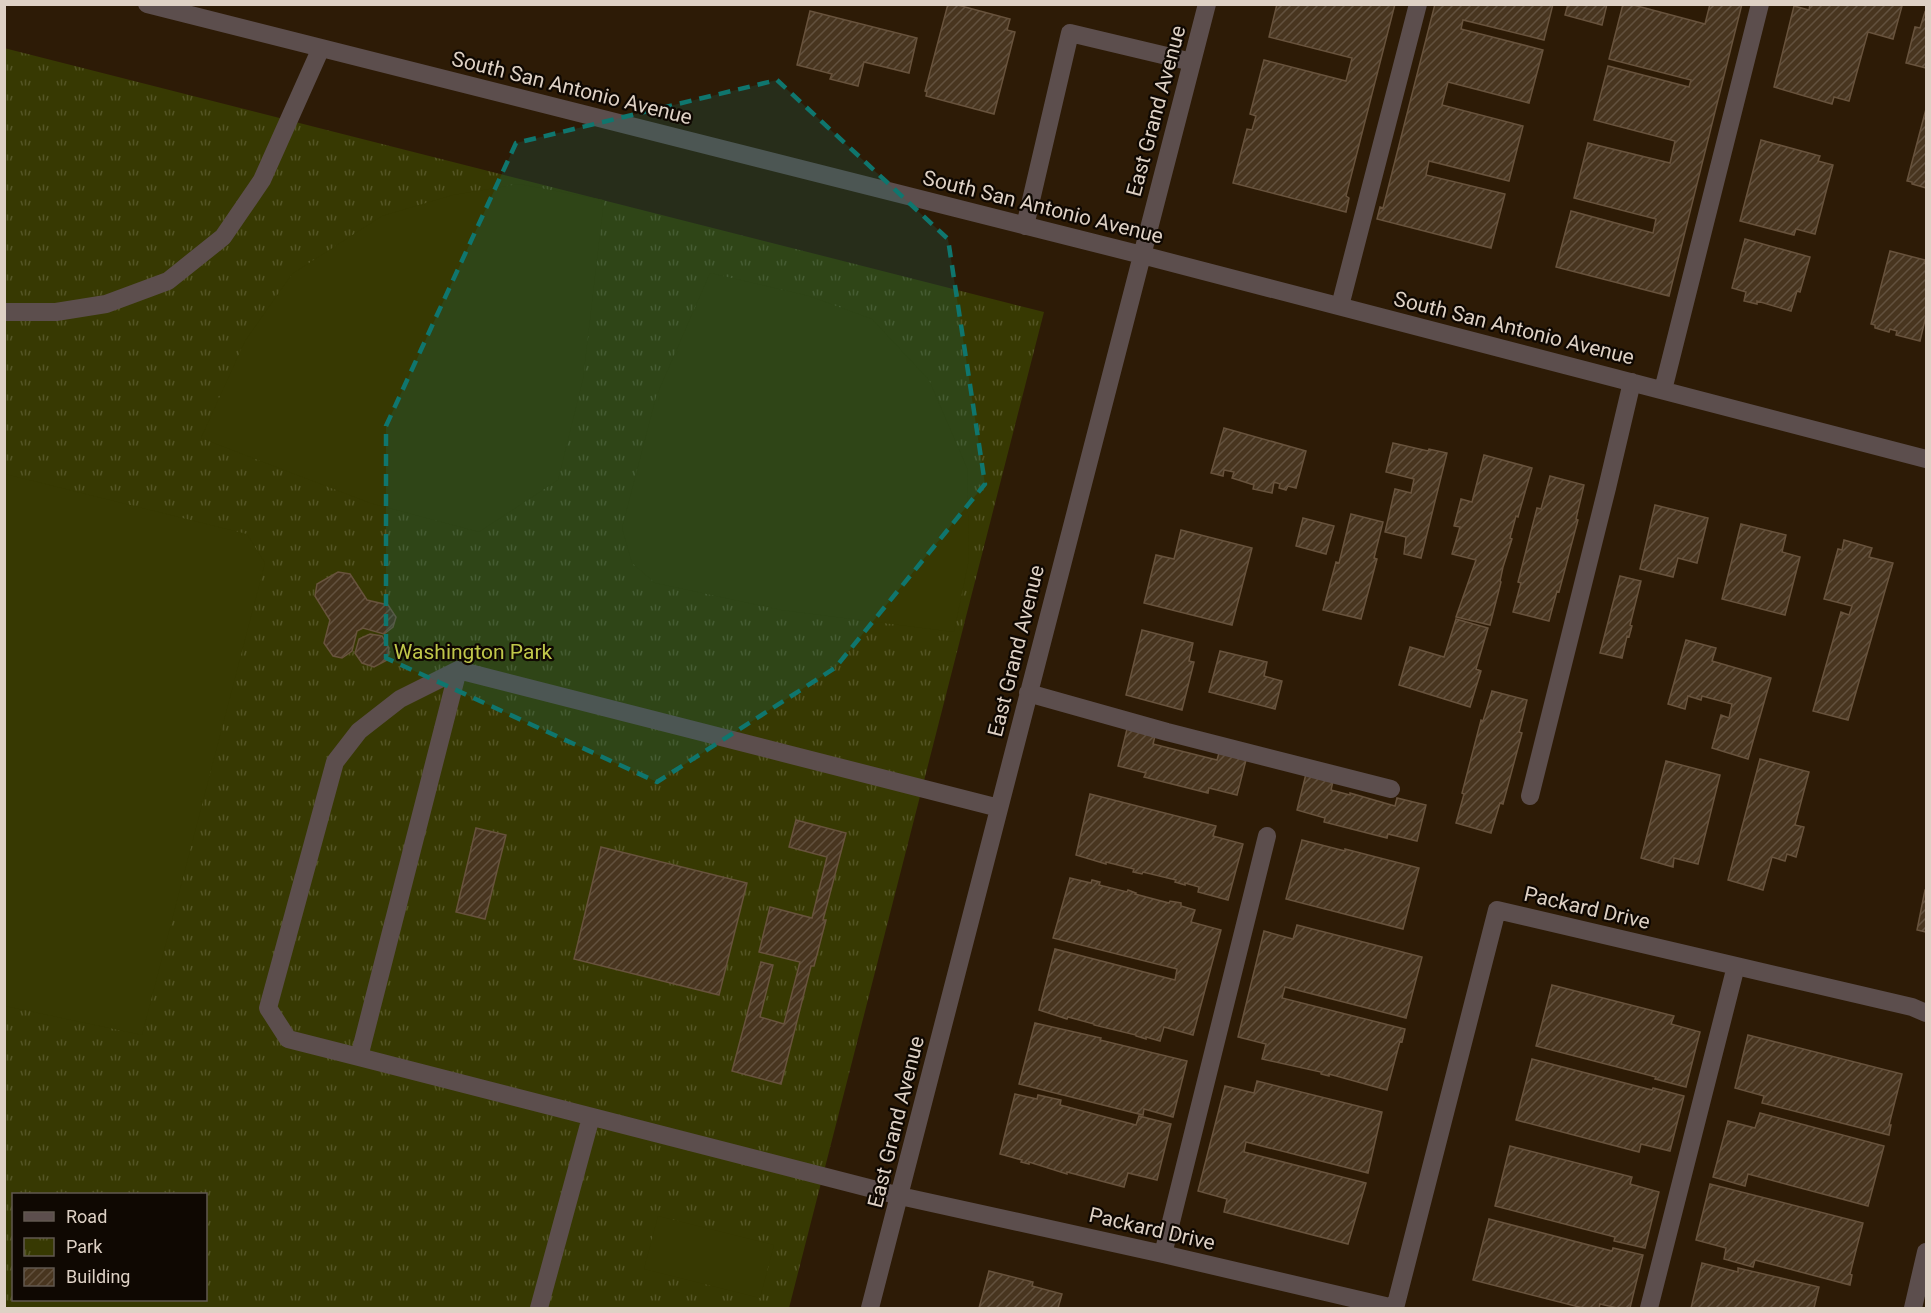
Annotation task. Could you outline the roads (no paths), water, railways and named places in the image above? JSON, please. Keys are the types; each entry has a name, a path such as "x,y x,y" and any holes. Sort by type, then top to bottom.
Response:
{"street":[{"name":"South San Antonio Avenue","path":"147,4 1142,255 1926,459"},
{"name":"East Grand Avenue","path":"870,1308 1207,4"},
{"path":"1340,306 1418,4"},
{"path":"1663,390 1760,4"},
{"path":"1025,226 1070,33 1192,62"},
{"path":"4,312 56,312 106,304 168,281 223,237 262,180 321,48"},
{"path":"1530,796 1632,382"},
{"path":"358,1057 458,670 999,807"},
{"name":"Packard Drive","path":"458,670 400,699 359,731 335,762 268,1008 288,1038 900,1196 1395,1308 1497,910 1912,1007 1926,1013"},
{"path":"1028,693 1167,732 1390,789"},
{"path":"1163,1254 1267,836"},
{"path":"1649,1308 1736,966"},
{"path":"539,1308 591,1117"},
{"path":"1913,1308 1926,1252"}],"park label":[{"name":"Washington Park","path":"473,652"}]}
